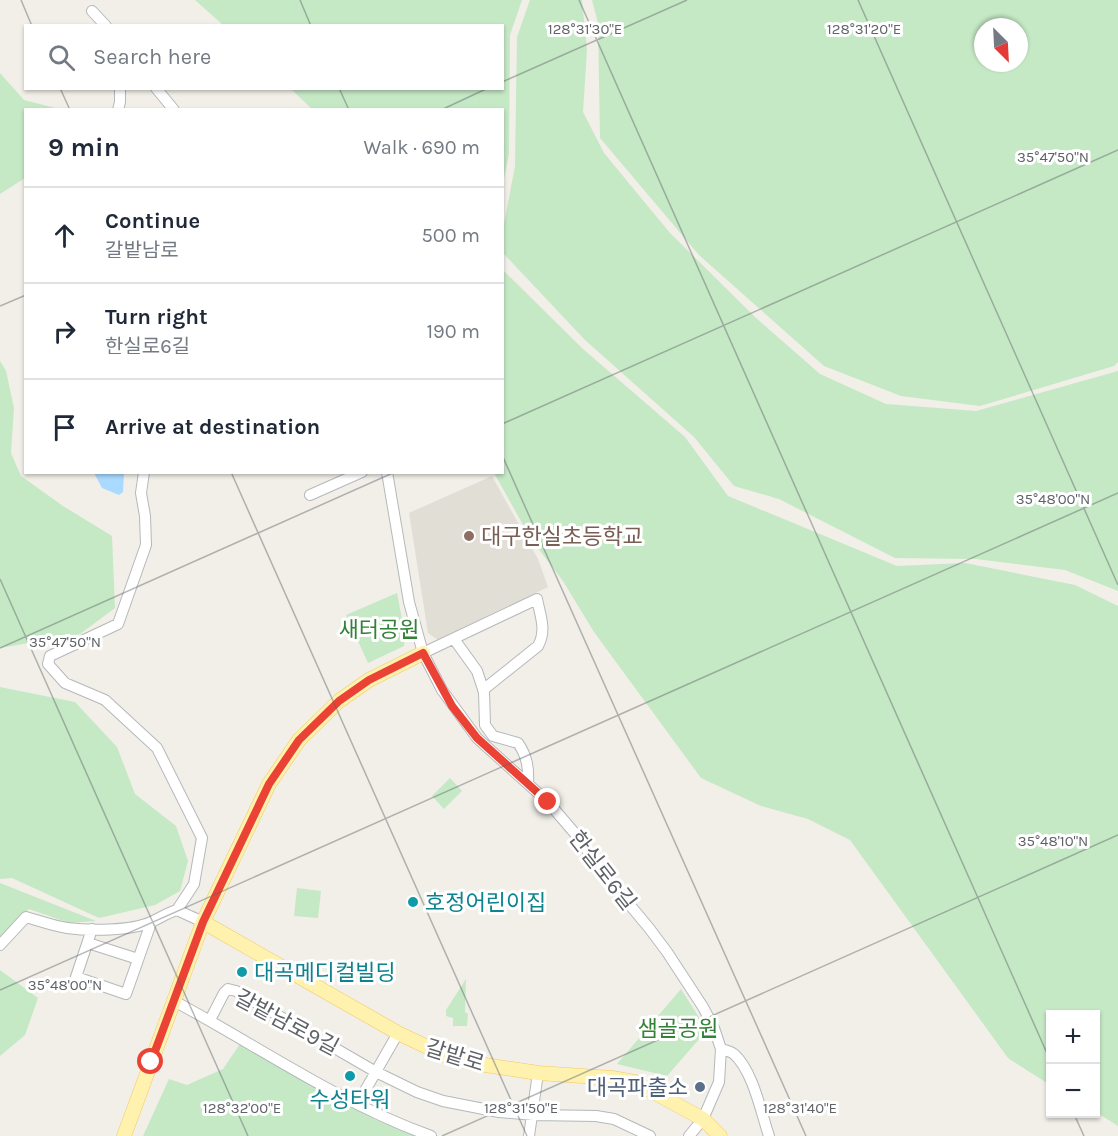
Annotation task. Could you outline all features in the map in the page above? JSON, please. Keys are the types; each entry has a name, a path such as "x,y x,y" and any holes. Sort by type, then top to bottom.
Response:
{"main road":[{"path":"124,1136 203,922 269,784 299,740 339,701 369,680 423,653"},
{"name":"갈밭로","path":"203,922 350,1004 398,1034 446,1056 472,1063 538,1073 612,1078 635,1082 703,1119 720,1136"}],"street":[{"path":"92,11 104,24"},
{"path":"118,108 120,90"},
{"path":"158,90 172,108"},
{"path":"144,474 141,493 146,545 118,624 50,656 48,664 65,683 105,700 157,748 202,837 194,884 177,910"},
{"path":"310,495 357,474"},
{"name":"한실로6길","path":"387,474 409,602 423,653 452,706 485,745 556,811 578,837 599,868 650,928 703,1007 714,1028 721,1049 719,1083 703,1119 689,1136"},
{"path":"423,653 537,598 543,637 538,645 483,690"},
{"path":"454,639 477,671 483,690 485,725 492,734 518,742 529,769 528,784"},
{"path":"485,745 492,734"},
{"path":"0,945 26,917 66,928 92,929 130,927 151,923 166,913 177,910 203,922"},
{"path":"92,929 76,977 126,994 151,923"},
{"path":"88,943 138,959"},
{"name":"갈밭남로9길","path":"210,1020 228,989 236,991 376,1072"},
{"name":"갈밭남로9길","path":"174,1001 358,1103 395,1122 430,1136"},
{"path":"358,1103 398,1034"},
{"path":"721,1049 732,1052 743,1065 769,1136"},
{"path":"376,1072 402,1086 443,1101 499,1112 596,1116 614,1119 650,1136"},
{"path":"529,1136 534,1115 538,1073"}],"shaded area":[{"name":"대구한실초등학교","path":"492,476 538,559 548,587 438,640 428,633 409,513"}],"green space":[{"path":"195,0 522,0 510,35 509,154 504,178 504,108 311,108 292,90 504,90 504,24 222,24"},
{"path":"530,0 582,0 587,50 583,112 604,153 670,233 755,317 820,374 886,404 976,411 1118,371 1118,591 1065,570 976,559 895,558 779,499 734,486 694,437 585,340 504,254 504,224 515,166 517,37"},
{"path":"592,0 1118,0 1118,362 1114,366 980,406 901,396 824,366 699,255 600,138 598,23"},
{"path":"0,73 24,100 55,108 24,108 24,179 0,194"},
{"path":"504,271 583,349 685,437 728,496 897,566 965,563 1075,585 1118,606 1118,1126 1100,1115 1100,1010 1046,1010 1046,1082 1008,1058 850,840 808,819 761,806 701,778 594,632 563,581 531,539 495,474 504,474"},
{"path":"0,361 6,371 14,408 11,453 21,476 63,506 112,536 115,608 80,634 0,648"},
{"name":"새터공원","path":"397,593 405,635 404,646 368,663 346,615"},
{"path":"0,687 75,702 117,747 135,794 176,826 188,861 180,891 155,905 99,918 12,878 0,879"},
{"path":"450,778 462,791 444,809 432,796"},
{"path":"0,883 96,921 69,923 29,909 0,937"},
{"path":"297,888 321,891 318,918 294,916"},
{"path":"0,970 38,998 25,1035 0,1056"},
{"path":"466,979 467,1026 453,1026 453,1018 446,1016 446,1010"},
{"name":"샘골공원","path":"681,989 707,1030 667,1076 617,1064"},
{"path":"240,1044 376,1120 415,1136 143,1136 169,1079 187,1085 223,1069"}],"water":[{"path":"95,474 124,474 123,492 119,495 102,488"}],"place":[{"name":"대구한실초등학교","path":"469,536"},
{"name":"호정어린이집","path":"413,902"},
{"name":"대곡메디컬빌딩","path":"242,972"},
{"name":"수성타워","path":"350,1076"},
{"name":"대곡파출소","path":"700,1087"}],"route":[{"path":"151,1062 203,922 269,784 299,740 339,701 369,680 423,653 452,706 477,738 548,802"}]}
